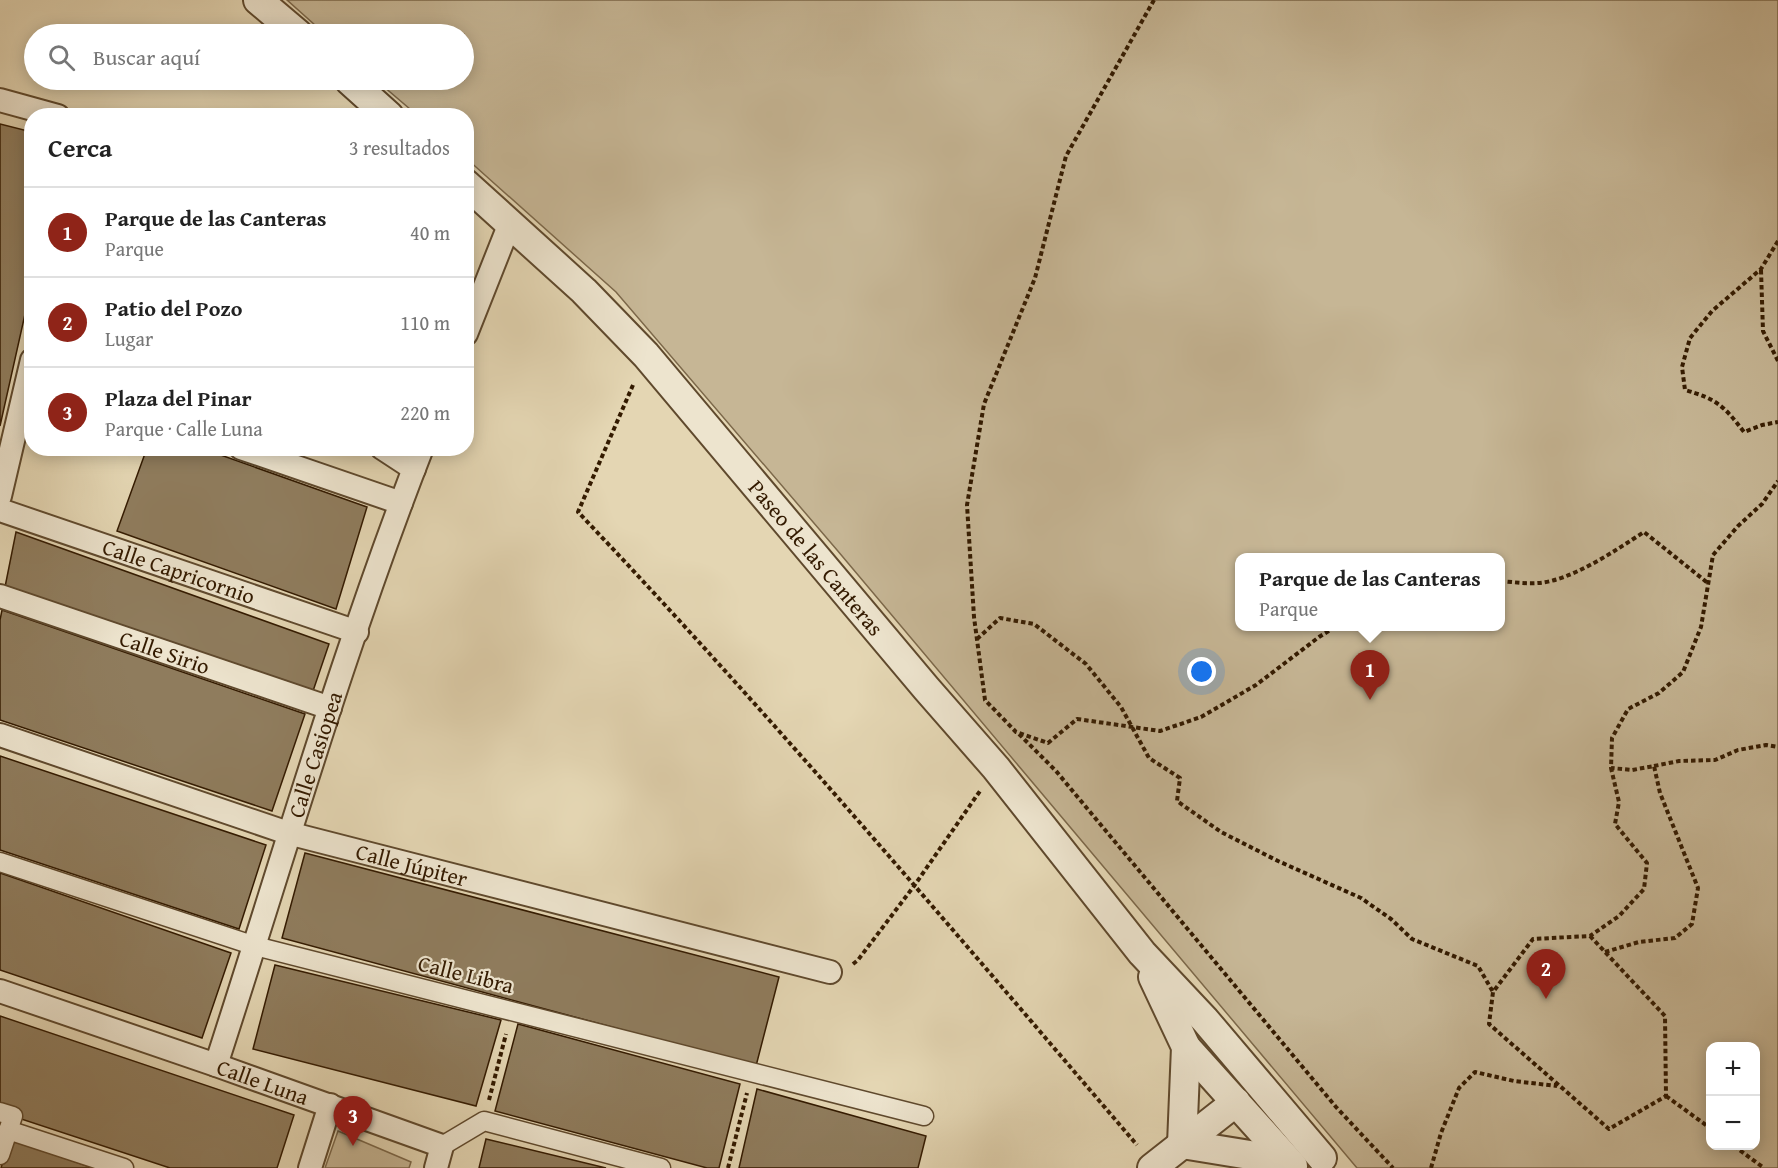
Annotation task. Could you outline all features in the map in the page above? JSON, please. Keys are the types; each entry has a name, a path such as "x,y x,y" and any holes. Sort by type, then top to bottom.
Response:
{"street":[{"path":"258,0 286,24"},
{"path":"360,90 380,108"},
{"path":"0,100 29,108"},
{"name":"Paseo de las Canteras","path":"474,191 584,291 646,355 996,768 1142,953"},
{"path":"474,314 510,223"},
{"path":"0,496 24,394"},
{"path":"265,456 401,503"},
{"path":"394,456 414,470"},
{"name":"Calle Casiopea","path":"216,1065 255,946 288,833 419,456"},
{"name":"Calle Capricornio","path":"0,510 357,632"},
{"name":"Calle Sirio","path":"0,596 330,708"},
{"name":"Calle Júpiter","path":"0,735 288,833 830,972"},
{"name":"Calle Libra","path":"0,862 255,946 924,1116"},
{"path":"1142,953 1205,1020 1327,1163"},
{"path":"1142,953 1186,1047 1291,1165"},
{"name":"Calle Luna","path":"0,991 442,1146"},
{"path":"1205,1020 1232,1075 1236,1102"},
{"path":"1182,1144 1186,1047"},
{"path":"1155,1167 1236,1102"},
{"path":"1236,1102 1265,1113 1327,1163"},
{"path":"310,1168 330,1105"},
{"path":"0,1112 13,1116 0,1155"},
{"path":"436,1168 442,1146 484,1121 661,1168"},
{"path":"8,1130 124,1168"},
{"path":"1182,1144 1291,1165"}],"path":[{"path":"1154,0 1066,156 1035,278 984,404 967,505 977,639 985,700 1056,771 1336,1107 1393,1168"},
{"path":"1778,241 1761,269 1712,311 1690,338 1682,367 1685,390 1703,395 1726,409 1744,432 1778,422"},
{"path":"1761,269 1763,331 1778,362"},
{"path":"646,355 578,512 656,593 915,886 1155,1167"},
{"path":"1666,1095 1609,1129 1557,1086 1489,1024 1493,992 1533,939 1590,936 1619,916 1644,889 1647,863 1615,824 1619,801 1611,768 1612,738 1628,709 1659,693 1683,672 1701,627 1713,555 1738,526 1762,504 1778,481"},
{"path":"1505,581 1540,583 1572,573 1644,532 1709,585"},
{"path":"977,639 1000,618 1034,624 1086,664 1121,707 1149,758 1180,778 1177,801 1221,832 1278,861 1361,898 1390,919 1412,939 1478,966 1493,992"},
{"path":"1016,732 1048,744 1077,719 1160,731 1201,717 1256,685 1330,631"},
{"path":"1611,768 1632,770 1678,761 1715,760 1738,750 1766,746 1778,747"},
{"path":"1605,952 1639,942 1675,938 1692,924 1698,888 1660,793 1654,766"},
{"path":"830,972 846,968 858,960 915,886 996,768"},
{"path":"1590,936 1665,1016 1666,1095"},
{"path":"484,1121 512,1011"},
{"path":"728,1168 752,1072"},
{"path":"1431,1168 1441,1132 1459,1088 1475,1072 1514,1081 1557,1086"},
{"path":"1666,1095 1706,1125"},
{"path":"1739,1150 1764,1168"}],"shaded area":[{"path":"287,0 1778,0 1778,1168 1357,1168 837,550 616,292 474,165 474,108 409,108 388,90 474,90 474,24 314,24"},
{"path":"338,1131 411,1162 409,1168 325,1168"}],"building":[{"path":"0,124 24,130 24,319 0,426"},
{"path":"144,456 224,456 367,507 336,609 117,531"},
{"path":"16,532 329,644 313,691 5,587"},
{"path":"2,610 305,714 272,811 0,720 0,620"},
{"path":"0,756 266,845 239,929 0,850"},
{"path":"305,853 779,977 756,1066 282,938"},
{"path":"0,873 231,953 202,1038 0,970"},
{"path":"275,965 501,1020 476,1106 253,1049"},
{"path":"0,1016 294,1115 277,1168 170,1168 0,1112"},
{"path":"518,1024 740,1084 719,1168 707,1168 495,1111"},
{"path":"757,1089 926,1136 918,1168 739,1168"},
{"path":"10,1139 93,1168 1,1168"},
{"path":"486,1139 606,1168 479,1168"}],"place":[{"name":"Parque de las Canteras","path":"1370,700"},
{"name":"Patio del Pozo","path":"1546,999"},
{"name":"Plaza del Pinar","path":"353,1146"}]}
